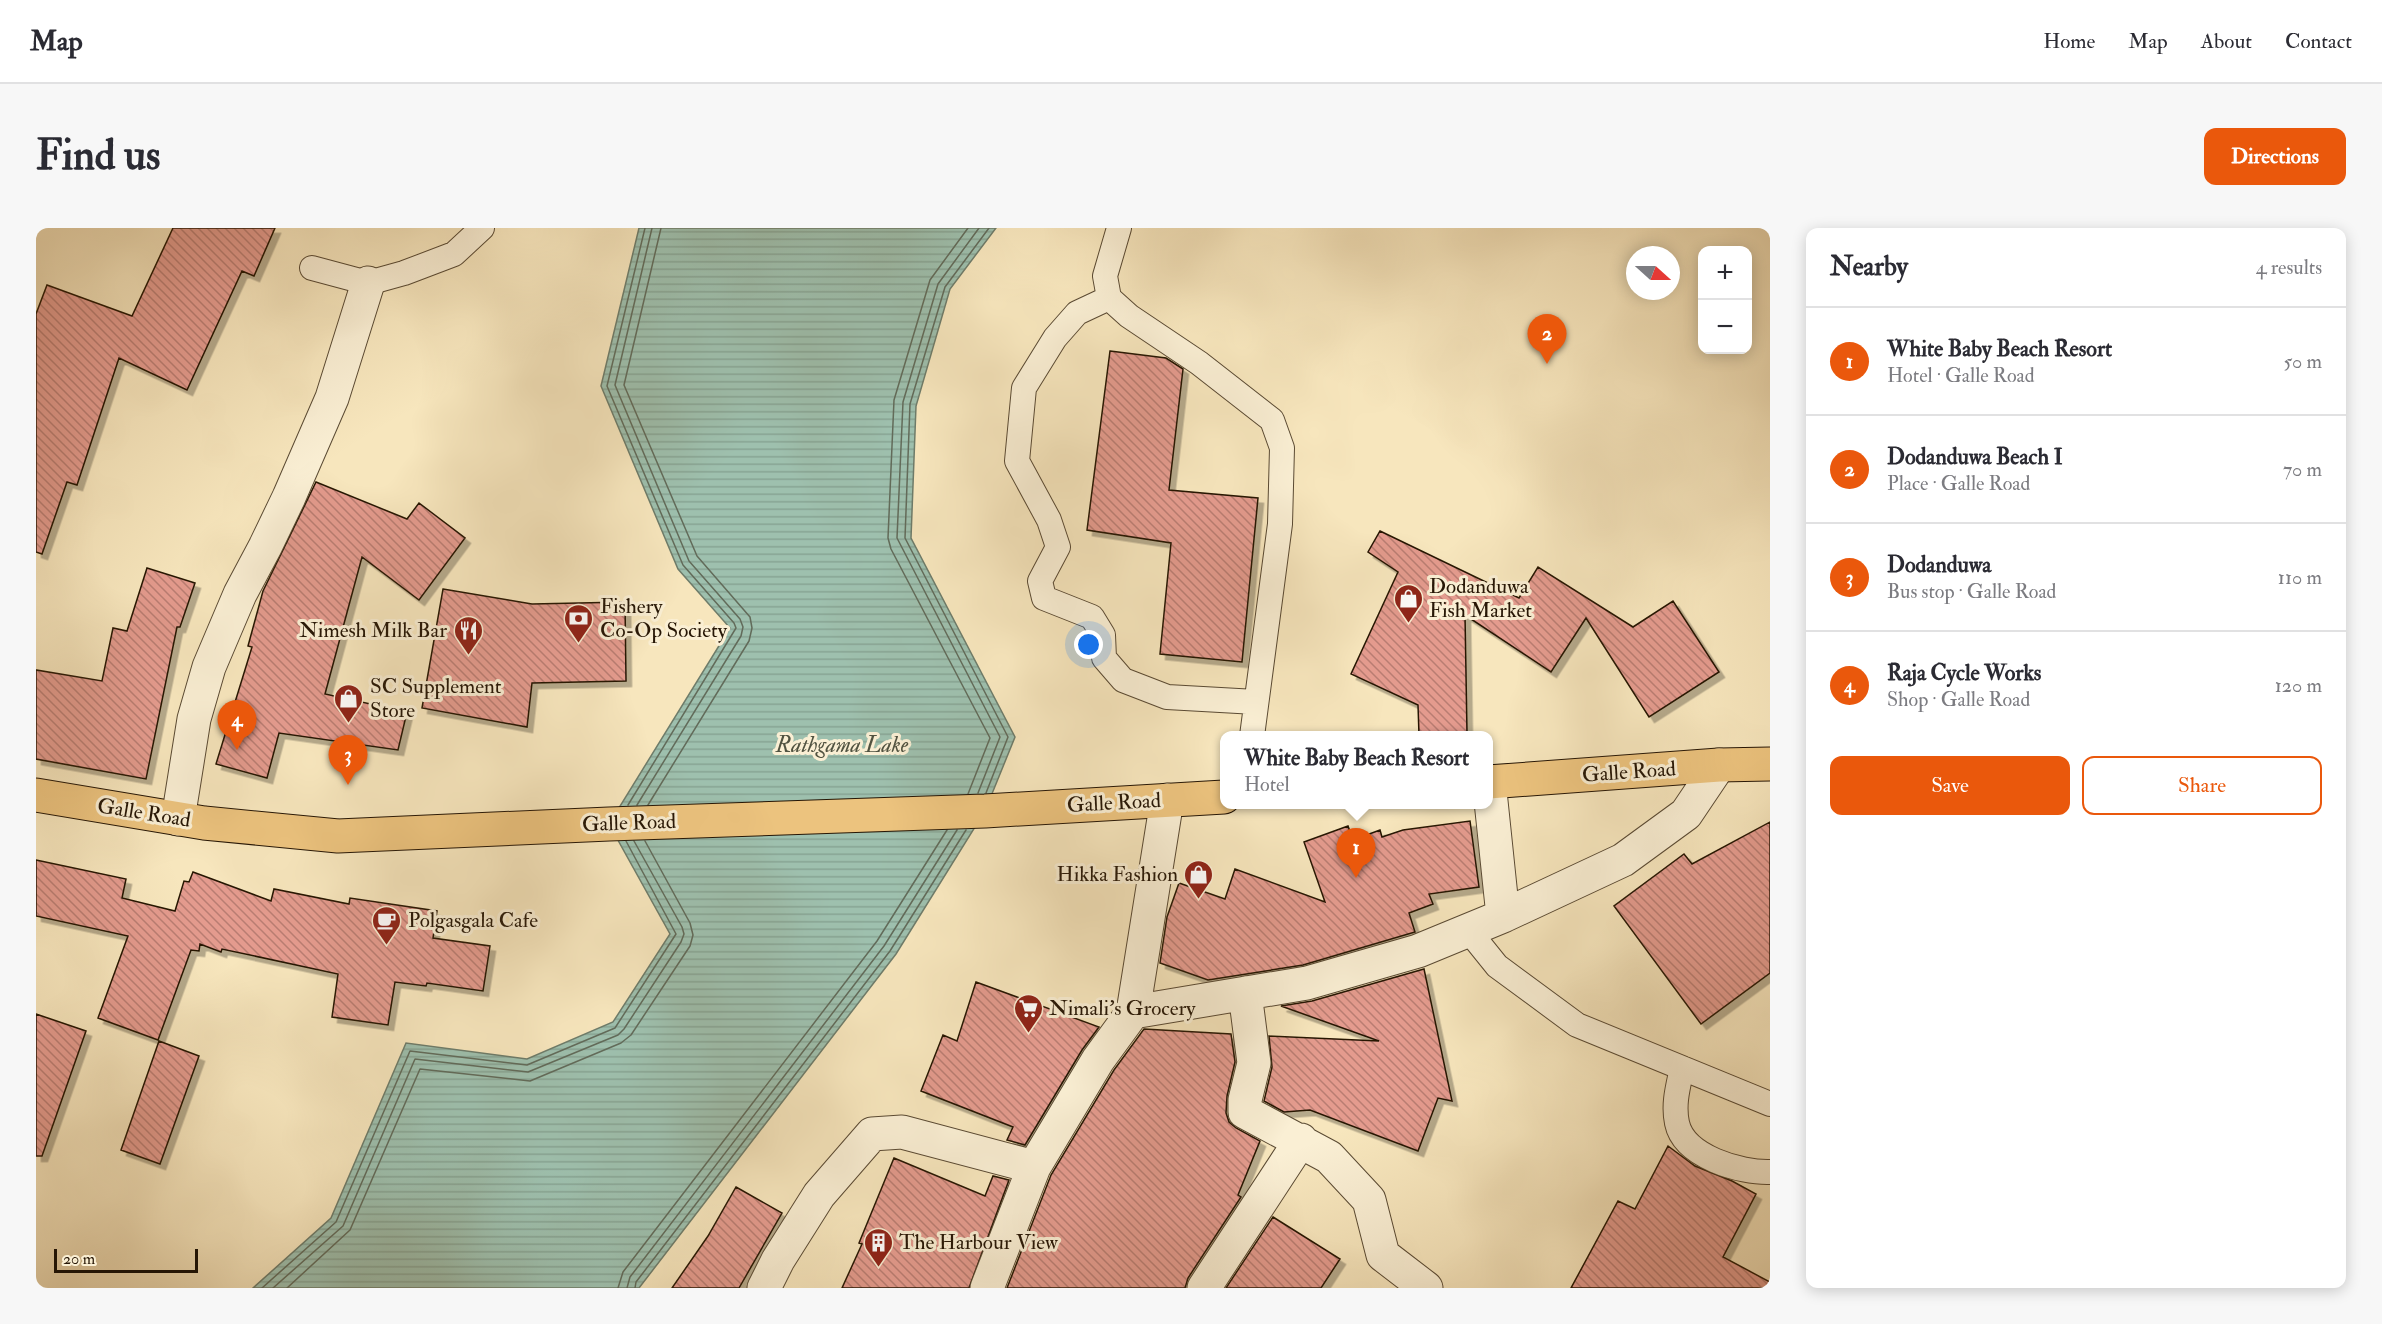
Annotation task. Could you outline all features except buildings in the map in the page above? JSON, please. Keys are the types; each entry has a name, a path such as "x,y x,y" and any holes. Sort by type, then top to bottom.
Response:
{"highway":[{"name":"Galle Road","path":"1493,782 1719,765 1770,764"},
{"name":"Galle Road","path":"36,795 178,819 338,836 985,811 1220,797"}],"street":[{"path":"178,819 194,719 209,666 240,594 289,497 332,398 368,283"},
{"path":"1133,1012 1307,983 1418,951 1503,916 1623,860 1686,814 1719,765"},
{"path":"987,1288 1034,1167 1098,1060 1133,1012 1167,800"},
{"path":"1492,809 1503,916"},
{"path":"1245,993 1254,1063 1245,1100 1245,1112 1329,1157 1369,1200 1383,1255 1426,1288"},
{"path":"764,1288 778,1260 819,1195 872,1134 902,1132 1034,1167"},
{"path":"1204,1288 1301,1140"}],"lane":[{"path":"312,268 368,283 405,273 454,254 482,228"},
{"path":"1119,228 1105,276 1109,298 1129,316 1199,363 1263,412 1272,420 1282,448 1280,524 1252,731"},
{"path":"1109,298 1077,313 1055,338 1024,388 1017,461 1049,520 1058,547 1040,581 1044,598 1092,617 1103,635 1104,658 1123,680 1167,697 1256,702"},
{"path":"1468,930 1497,966 1577,1025 1770,1104"},
{"path":"1682,1068 1675,1100 1678,1126 1693,1148 1720,1163 1737,1168 1770,1172"}],"water":[{"name":"Rathgama Lake","path":"639,228 996,228 950,289 916,406 911,538 1015,737 985,811 896,954 639,1288 253,1288 331,1218 406,1043 527,1059 613,1022 670,934 609,824 730,628 678,569 601,386"}],"place":[{"name":"Dodanduwa Beach I","path":"1547,364"},
{"name":"Dodanduwa Fish Market","path":"1408,624"},
{"name":"Fishery Co-Op Society","path":"579,644"},
{"name":"Nimesh Milk Bar","path":"468,656"},
{"name":"SC Supplement Store","path":"349,724"},
{"name":"Raja Cycle Works","path":"237,750"},
{"name":"Dodanduwa","path":"348,785"},
{"name":"White Baby Beach Resort","path":"1356,878"},
{"name":"Hikka Fashion","path":"1199,900"},
{"name":"Polgasgala Cafe","path":"387,946"},
{"name":"Nimali's Grocery","path":"1028,1034"},
{"name":"The Harbour View","path":"878,1268"}]}
